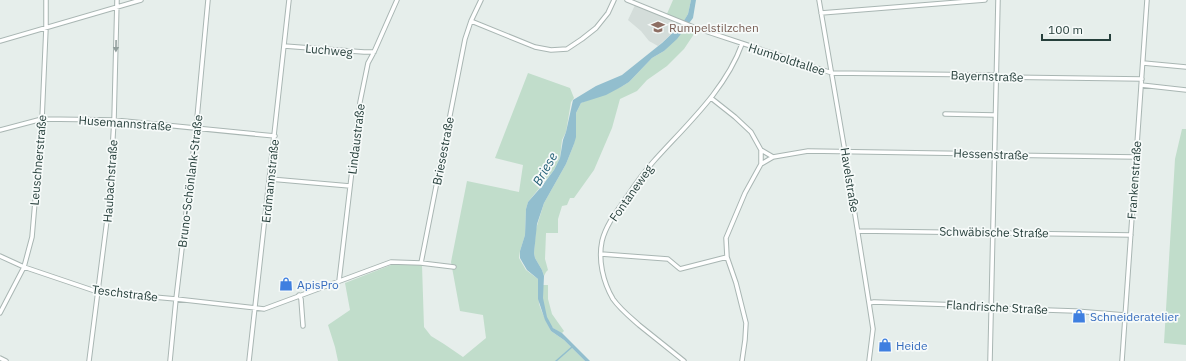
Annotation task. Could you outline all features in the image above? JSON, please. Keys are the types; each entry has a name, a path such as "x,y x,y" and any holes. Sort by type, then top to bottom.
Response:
{"street":[{"name":"Leuschnerstraße","path":"0,313 24,267 32,237 42,119 46,0"},
{"name":"Haubachstraße","path":"89,361 109,204 114,120 117,0"},
{"path":"0,41 141,0"},
{"name":"Bruno-Schönlank-Straße","path":"170,361 196,129 208,0"},
{"name":"Erdmannstraße","path":"249,361 289,0"},
{"name":"Briesestraße","path":"421,263 465,39 471,21 481,0"},
{"path":"471,21 535,47 551,50 567,49 596,28 608,13 614,0"},
{"name":"Humboldtallee","path":"627,0 679,22 832,73"},
{"name":"Havelstraße","path":"819,0 869,302 872,329 869,361"},
{"path":"821,13 985,0"},
{"path":"990,361 998,0"},
{"name":"Frankenstraße","path":"1122,361 1147,0"},
{"name":"Lindaustraße","path":"338,281 360,102 368,63 396,2"},
{"name":"Fontaneweg","path":"684,361 656,340 627,314 614,299 605,283 603,274 601,254 603,238 611,220 640,178 711,98 728,74 742,44"},
{"name":"Luchweg","path":"284,46 374,52"},
{"path":"1143,64 1186,67"},
{"name":"Bayernstraße","path":"832,73 1142,79"},
{"path":"1141,85 1186,90"},
{"path":"711,98 735,116 751,132 761,150 761,164 745,193 726,238 727,257 736,283 746,323 742,361"},
{"path":"945,114 995,115"},
{"name":"Husemannstraße","path":"0,130 42,119 114,120 275,136"},
{"path":"761,150 773,157 761,164"},
{"name":"Hessenstraße","path":"773,157 808,152 1136,157"},
{"path":"270,179 350,186"},
{"name":"Schwäbische Straße","path":"858,231 1131,235"},
{"path":"601,254 668,259 680,269 727,257"},
{"name":"Teschstraße","path":"0,256 24,267 98,292 264,309 391,262 454,266"},
{"path":"300,296 303,326"},
{"name":"Flandrische Straße","path":"869,302 988,306 991,308 1075,311 1126,315"},
{"path":"0,358 6,361"}],"shaded area":[{"name":"Rumpelstilzchen","path":"635,5 682,24 658,46 649,41 641,31 628,20"}],"green space":[{"path":"673,0 691,0 688,14 683,23 666,16"},
{"path":"689,24 698,28 684,49 667,66 647,80 637,91 620,99 612,128 594,170 574,198 570,198 567,205 562,206 558,219 558,233 546,233 545,259 548,270 544,276 534,253 536,229 544,203 566,164 574,144 576,113 581,103 621,87 629,82 652,58 664,51"},
{"path":"528,73 570,88 574,98 571,102 566,132 562,140 560,158 554,170 528,202 526,209 525,235 519,258 526,270 538,279 539,304 551,331 564,340 585,361 338,361 328,325 350,310 345,283 391,265 422,265 424,327 431,336 463,357 486,338 483,315 460,311 451,262 467,181 519,192 523,165 495,158"},
{"path":"1182,129 1186,129 1186,345 1164,343 1175,159"},
{"path":"543,285 548,285 548,299 552,314 564,331 562,333 553,328 547,319 543,302"}],"water":[{"path":"691,0 696,0 693,18 677,39 664,51 652,58 629,82 606,95 581,103 576,113 576,137 574,144 566,164 544,203 537,224 534,253 544,276 543,298 547,317 553,328 562,333 590,361 585,361 564,340 551,331 545,320 538,299 538,279 527,270 520,258 520,251 525,235 526,209 528,202 554,170 560,158 573,100 596,86 622,75 662,43 682,24 688,14"}],"waterway":[{"path":"556,361 572,347"}],"place":[{"name":"Rumpelstilzchen","path":"658,27"},
{"name":"ApisPro","path":"286,284"},
{"name":"Schneideratelier","path":"1079,316"},
{"name":"Heide","path":"885,345"}],"water label":[{"name":"Briese","path":"545,169"}]}
